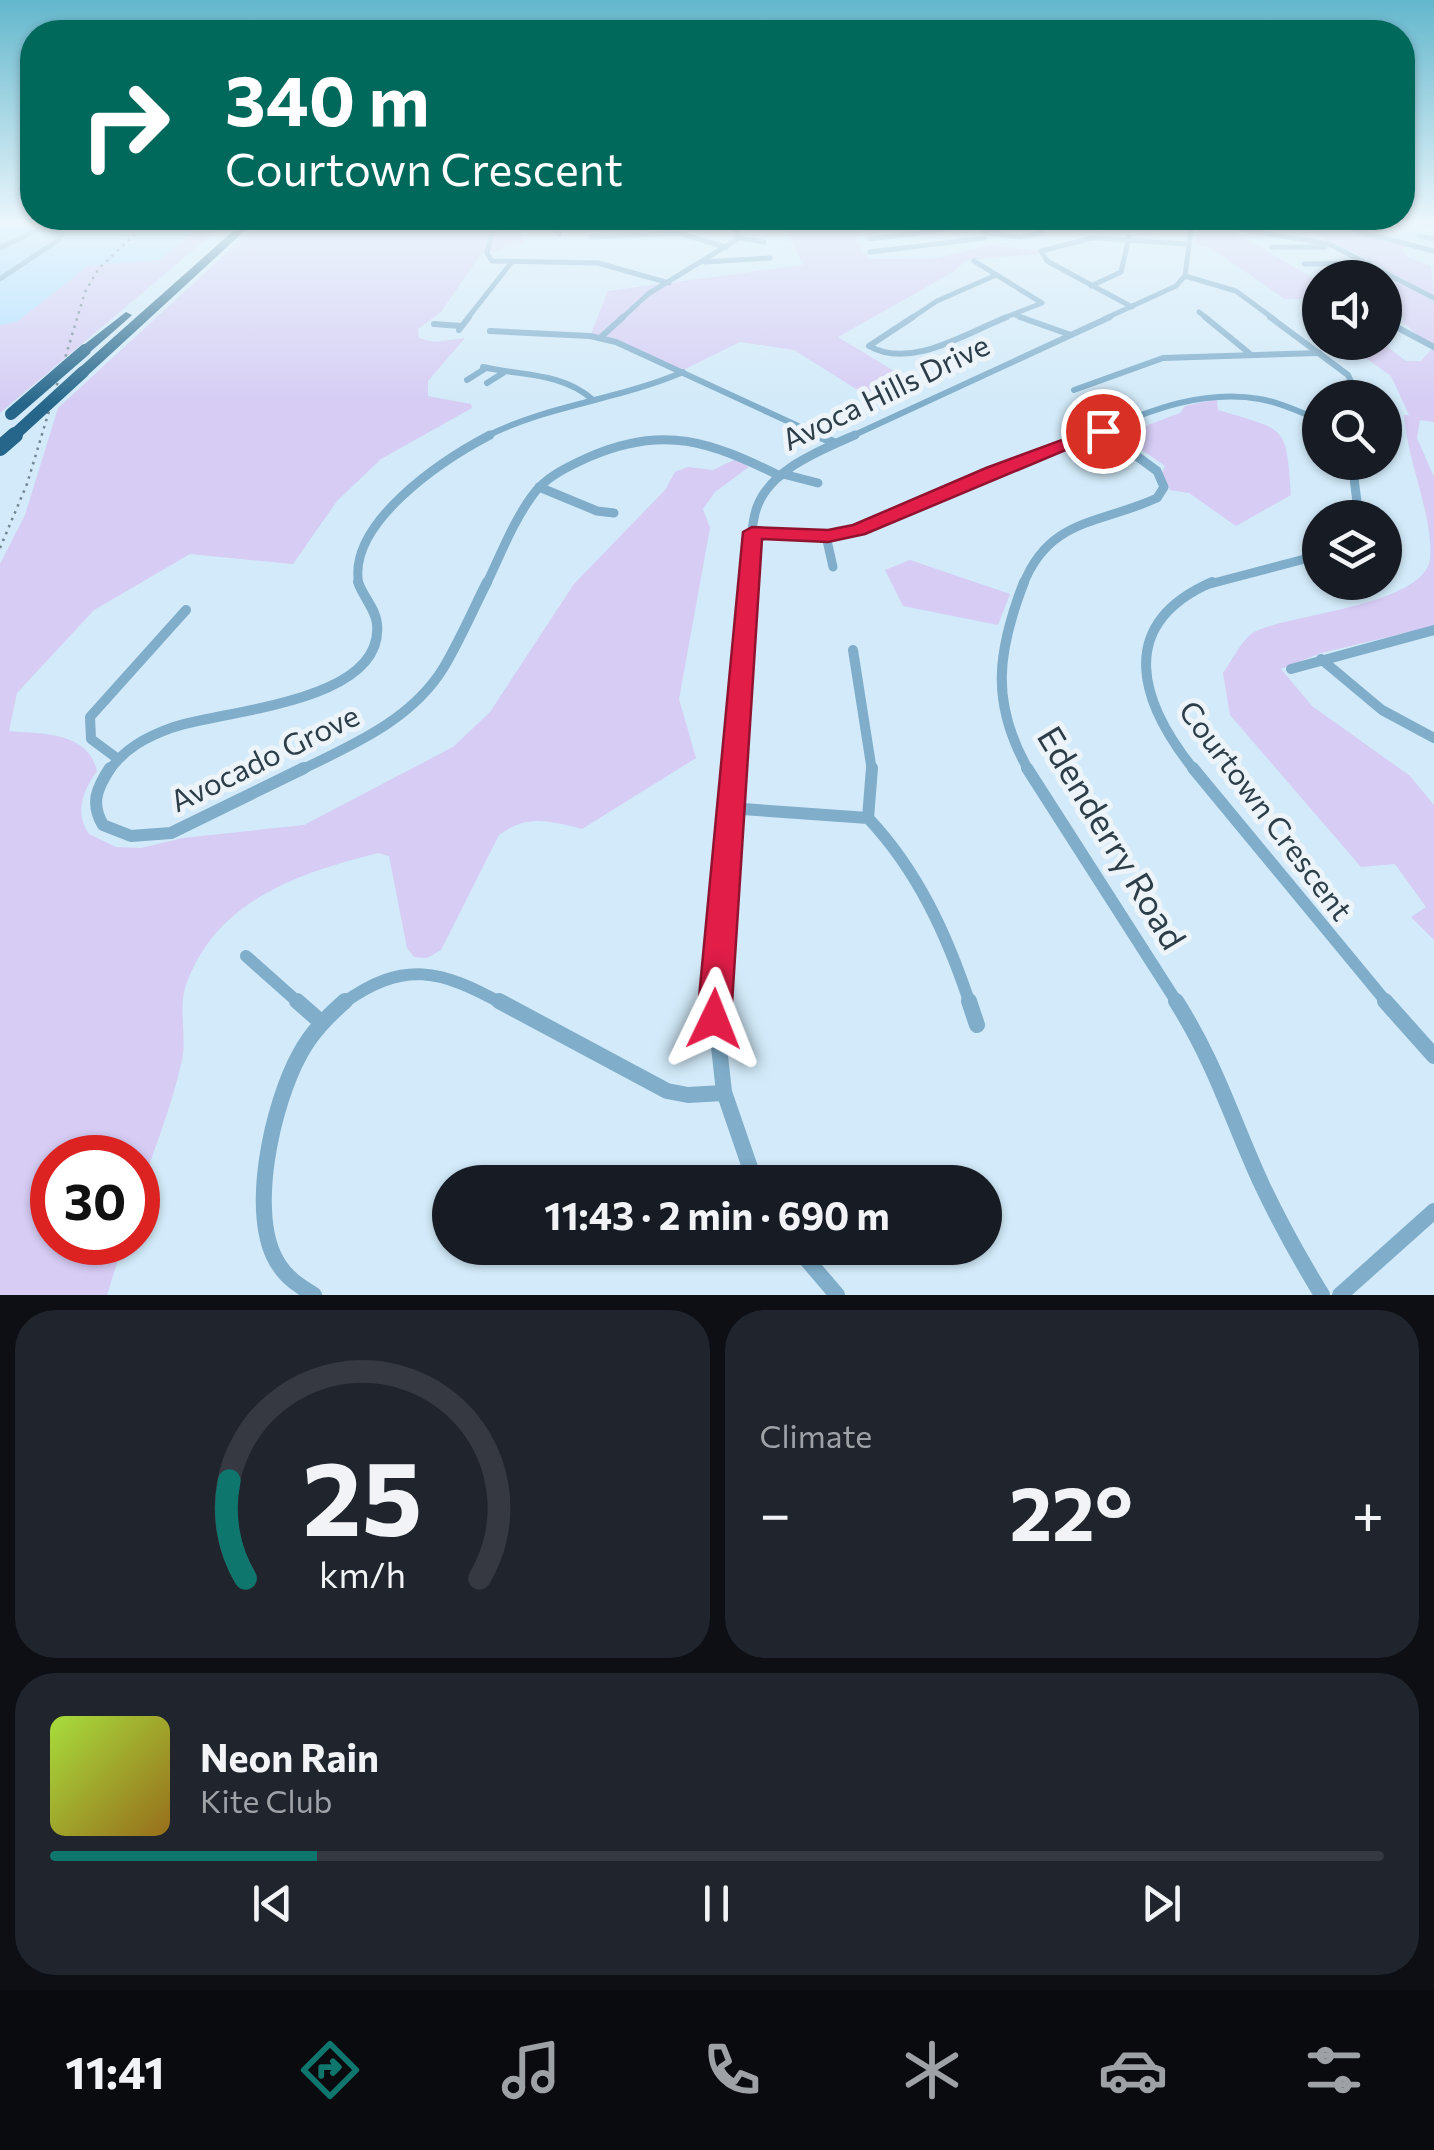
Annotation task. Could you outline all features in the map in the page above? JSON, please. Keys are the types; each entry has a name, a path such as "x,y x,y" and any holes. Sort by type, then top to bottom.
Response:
{"highway":[{"path":"6,419 162,284"},
{"path":"0,448 180,284"}],"street":[{"path":"434,324 460,328 494,284"},
{"path":"600,338 644,297 667,284"},
{"path":"975,284 937,301 868,345 885,355 904,357 1041,302 1012,284"},
{"path":"1088,284 1132,307"},
{"name":"Avoca Hills Drive","path":"748,1165 733,1132 723,1093 714,1043 714,996 757,507 781,475 835,443 1176,284"},
{"path":"1214,284 1236,291 1302,340"},
{"path":"1408,284 1434,298"},
{"path":"1199,312 1250,354"},
{"path":"1015,315 1070,335"},
{"path":"490,331 600,338 835,443"},
{"path":"1402,333 1421,346 1434,346"},
{"path":"1074,390 1163,358 1302,353"},
{"path":"1328,360 1352,380"},
{"path":"467,380 484,367 564,380 582,388 592,400"},
{"name":"Avocado Grove","path":"683,372 650,387 529,416 424,478 391,508 358,562 359,588 377,623 374,641 358,668 340,682 302,700 173,727 149,737 118,759 100,784 94,802 98,818 119,834 156,836 205,818 387,726 436,680 526,504 539,488 612,446 660,436 710,442 781,475 818,483"},
{"path":"488,383 503,373"},
{"path":"752,532 826,536 871,526 993,472 1208,395 1262,400 1302,414"},
{"name":"Edenderry Road","path":"1103,431 1157,472 1164,486 1157,498 1072,529 1034,557 1010,618 997,672 1004,716 1026,766 1215,1066 1260,1181 1288,1239 1322,1295"},
{"path":"539,488 597,511 614,513"},
{"path":"826,536 833,567"},
{"name":"Courtown Crescent","path":"1302,560 1214,582 1175,602 1147,640 1148,684 1154,706 1180,752 1354,968 1434,1056"},
{"path":"118,759 90,742 86,731 90,717 186,610"},
{"path":"1291,668 1434,630"},
{"path":"853,650 873,762 868,818"},
{"path":"1322,659 1382,710 1434,738"},
{"path":"728,808 868,818 912,867 964,984 977,1025"},
{"path":"246,956 322,1023"},
{"path":"314,1295 287,1276 278,1264 262,1215 269,1152 292,1072 322,1023 344,1001 367,987 404,975 436,972 457,978 667,1091 688,1095 723,1093"},
{"path":"1340,1295 1434,1211"},
{"path":"811,1265 837,1295"}],"shaded area":[{"path":"0,284 65,284 17,322 0,325"},
{"path":"65,284 152,284 0,413 0,325 17,322"},
{"path":"192,284 460,284 441,312 418,329 419,338 434,342 465,338 428,381 428,396 471,404 472,408 381,459 337,501 293,564 190,554 94,610 17,693 9,731 62,737 84,748 92,758 97,771 84,794 81,810 89,834 116,847 141,848 183,838 304,825 453,747 490,712 574,584 665,490 675,472 688,467 713,470 736,459 749,467 715,492 703,509 710,528 679,699 696,758 582,829 529,822 499,835 441,950 427,958 414,957 407,948 389,856 378,853 319,870 264,895 218,931 186,985 182,1060 160,1135 30,1135 30,1265 116,1265 107,1295 0,1295 0,564 25,515 58,408"},
{"path":"657,284 931,284 838,337 904,377 864,394 794,350 740,342 683,370 591,334 608,291"},
{"path":"1264,284 1302,284 1302,299 1285,299"},
{"path":"1413,284 1433,284 1434,296"},
{"path":"1402,285 1434,301 1434,422 1420,420 1417,438 1434,477 1434,626 1321,653 1281,669 1312,706 1410,776 1434,805 1434,940 1411,917 1426,907 1395,864 1361,867 1230,715 1223,673 1256,631 1374,600 1402,600 1402,589 1422,575 1430,560 1428,526 1406,433 1404,415 1409,415 1402,400 1402,380 1393,380 1368,360 1421,361 1432,349 1403,322"},
{"path":"1217,399 1218,410 1278,433 1287,454 1291,495 1236,526 1189,493 1170,490 1162,472 1165,466 1121,435 1180,413 1185,406"},
{"path":"910,560 1010,594 998,625 903,606 885,570"}],"railway":[{"path":"0,548 27,484 89,284"}],"route":[{"path":"714,1019 752,532 828,536 858,530 993,472 1103,431"}]}
